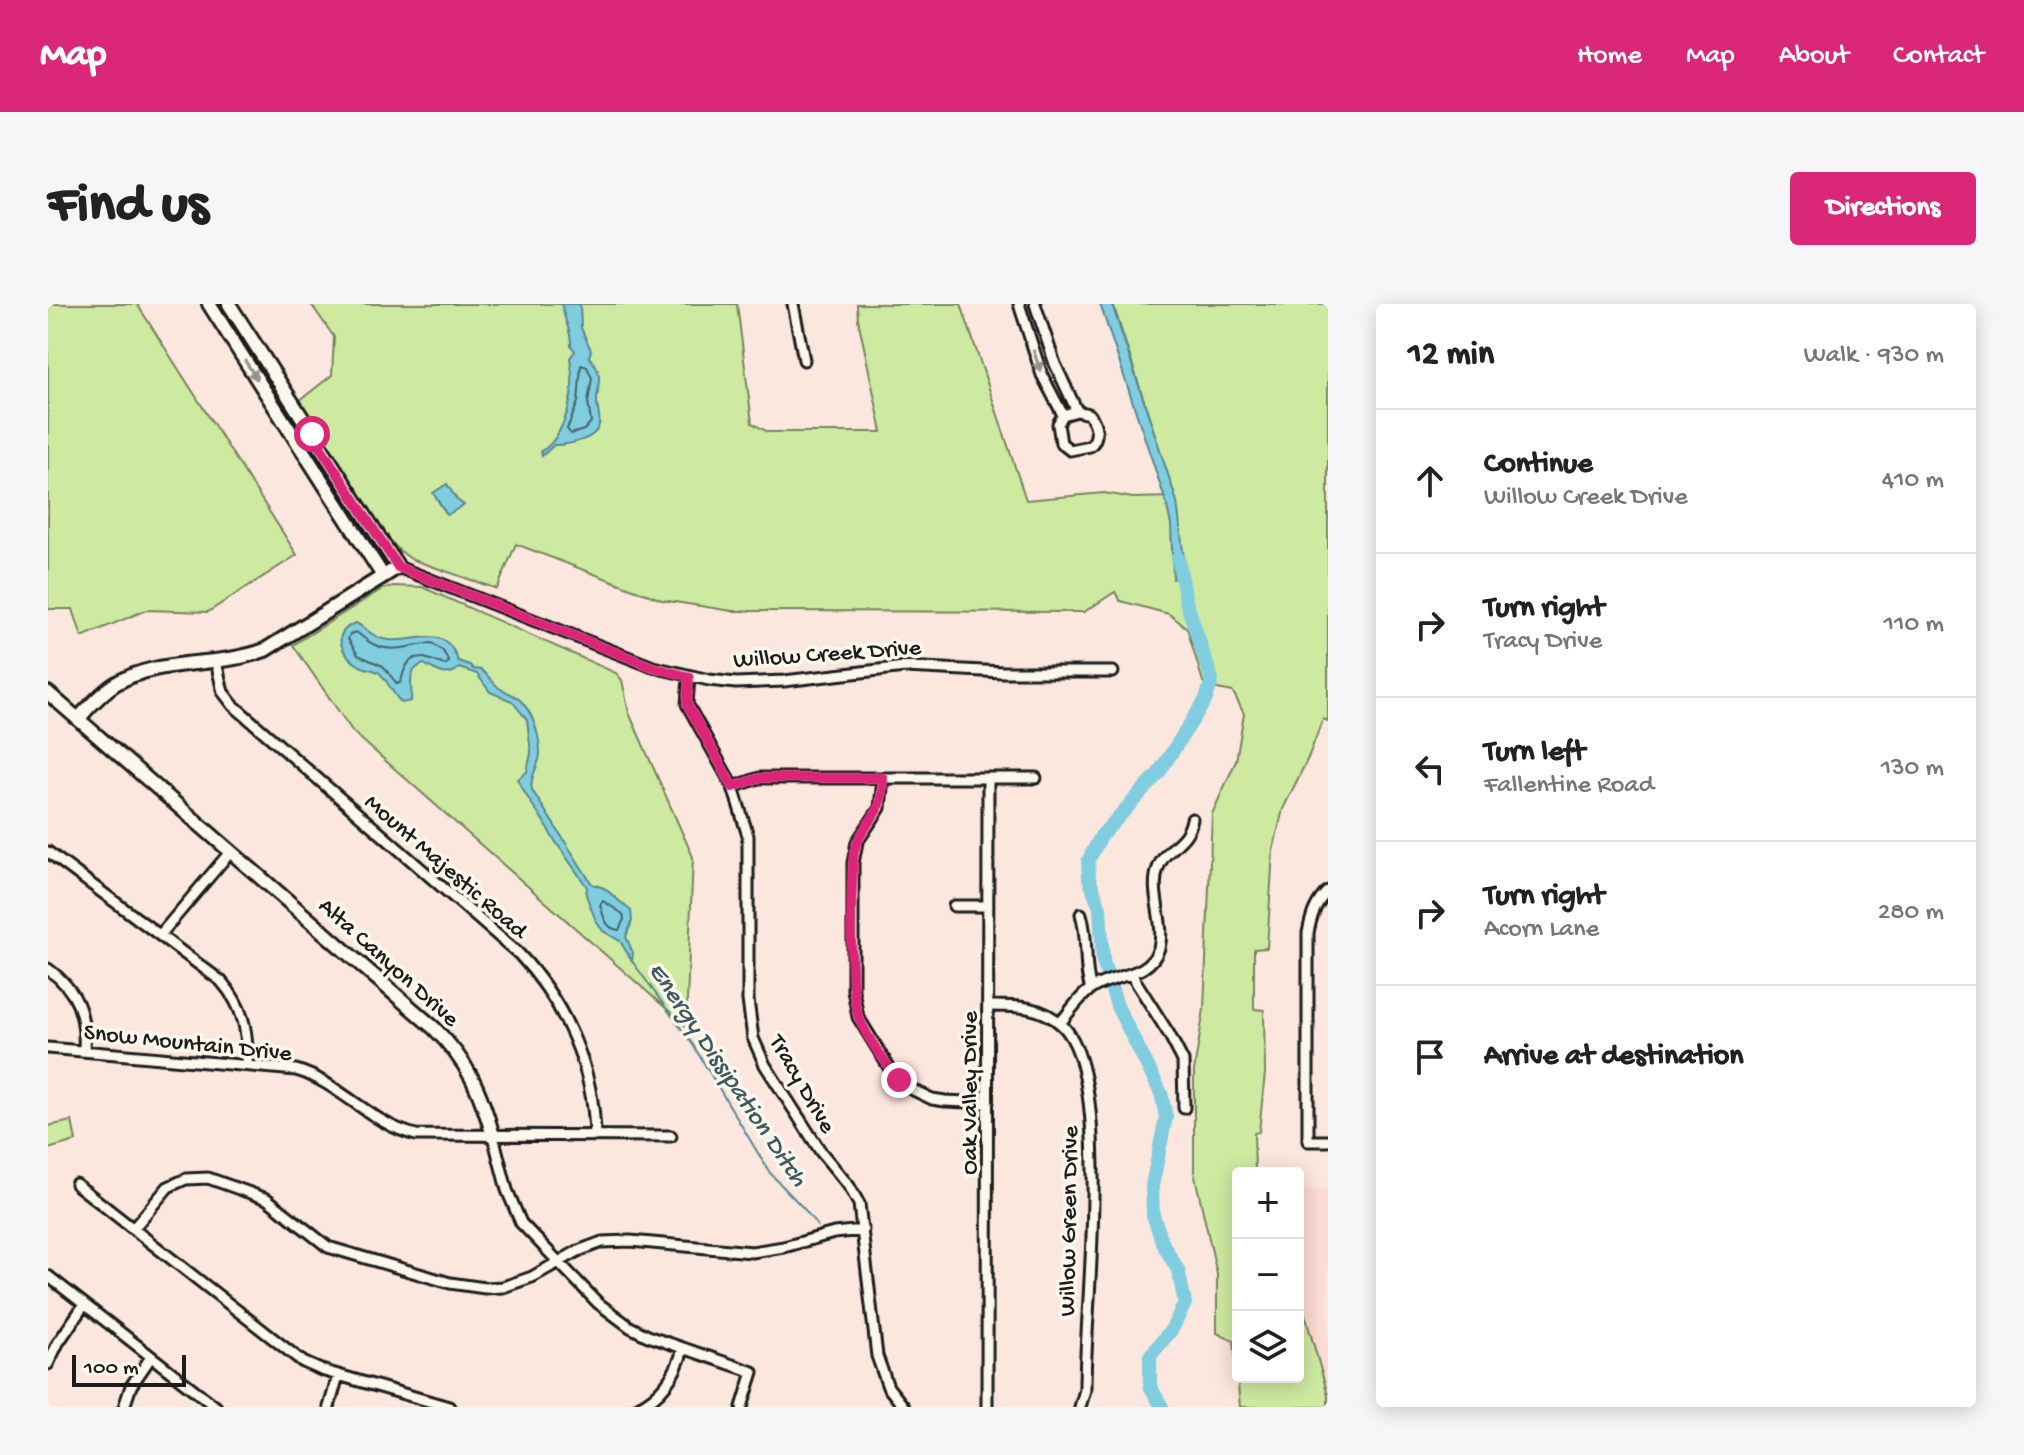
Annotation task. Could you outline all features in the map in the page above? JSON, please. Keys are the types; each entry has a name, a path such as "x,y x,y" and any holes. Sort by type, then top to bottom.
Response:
{"street":[{"path":"209,304 383,576"},
{"path":"79,718 104,692 128,677 156,669 216,662 265,650 398,567 229,304"},
{"path":"793,304 804,360"},
{"path":"1019,304 1042,375 1063,415"},
{"path":"1035,304 1055,364 1077,411"},
{"path":"1077,411 1089,414 1097,432 1090,446 1076,451 1064,448 1058,424 1063,415 1077,411"},
{"name":"Willow Creek Drive","path":"398,567 653,667 689,677 736,683 761,682 905,667 1003,672 1113,672"},
{"name":"Mount Majestic Road","path":"216,662 223,692 233,705 519,954 538,974 561,1008 577,1045 592,1099 595,1136"},
{"name":"Tracy Drive","path":"689,677 687,704 733,787 748,836 748,1000 753,1038 765,1065 821,1152 855,1194 863,1230 877,1356 888,1387 904,1407"},
{"name":"Alta Canyon Drive","path":"48,693 448,1042 476,1083 514,1209 532,1237 614,1316 648,1336 753,1372 742,1407"},
{"path":"733,787 759,778 1036,778"},
{"path":"883,778 880,808 857,842 853,863 853,990 858,1017 890,1069 909,1088 945,1101 988,1103"},
{"name":"Oak Valley Drive","path":"987,1407 988,779"},
{"path":"988,1006 1024,1007 1048,1015 1060,1023 1094,987 1146,967 1157,952 1161,933 1158,868 1186,837 1192,819"},
{"path":"160,935 231,851"},
{"path":"48,852 208,970 232,994 246,1024 247,1065"},
{"path":"1328,891 1316,905 1308,933 1308,1141 1328,1141"},
{"path":"954,906 988,906"},
{"path":"1081,914 1087,936 1087,976 1094,987"},
{"path":"48,969 77,998 84,1019 84,1051"},
{"path":"1131,974 1183,1061 1184,1108"},
{"name":"Willow Green Drive","path":"1060,1023 1082,1057 1091,1135 1092,1231 1085,1330 1085,1390 1080,1407"},
{"name":"Snow Mountain Drive","path":"48,1048 296,1070 318,1078 389,1126 402,1132 430,1137 671,1136"},
{"path":"133,1229 168,1187 186,1179 208,1178 267,1199 328,1247 477,1288 503,1287 532,1277 589,1245 616,1240 752,1252 834,1233 863,1230"},
{"path":"76,1184 296,1357 338,1376 449,1407"},
{"path":"48,1276 216,1407"},
{"path":"48,1364 58,1343 84,1305"},
{"path":"638,1407 656,1396 668,1383 683,1349"},
{"path":"124,1407 131,1386 151,1357"},
{"path":"329,1407 338,1376"}],"shaded area":[{"path":"1304,1190 1328,1190 1328,1395 1304,1311"}],"green space":[{"path":"48,304 137,304 297,555 208,612 146,610 82,637 73,609 48,609"},
{"path":"311,304 737,304 752,423 768,432 882,432 857,304 961,304 1026,500 1104,493 1133,498 1175,497 1113,304 1328,304 1328,721 1323,719 1283,809 1273,851 1267,948 1254,949 1254,1009 1264,1010 1265,1073 1259,1132 1254,1133 1255,1167 1232,1167 1232,1340 1217,1333 1217,1274 1194,1172 1194,1071 1204,1009 1212,814 1236,761 1244,714 1233,692 1203,682 1187,628 1169,614 1120,601 1115,592 1084,612 732,611 662,600 516,544 497,589 411,559 384,534 299,401 332,375 334,337"},
{"path":"393,586 422,587 616,673 622,680 629,713 693,857 686,1026 353,732 293,645 382,589"},
{"path":"72,1121 76,1141 48,1149 48,1126"},
{"path":"1304,1311 1328,1395 1328,1407 1240,1407 1238,1383 1304,1383"}],"water":[{"path":"562,304 580,304 581,328 591,350 589,357 598,372 599,422 597,430 587,438 554,445 542,456 541,451 554,440 564,422 571,392 570,358 575,351 571,346"},
{"path":"1100,304 1112,304 1177,502 1186,575 1173,579 1171,525 1166,502"},
{"path":"447,484 464,505 447,515 433,493"},
{"path":"356,623 384,639 438,638 446,642 458,661 481,670 499,688 521,701 535,725 540,747 532,790 592,884 604,888 631,911 632,921 626,937 633,953 632,961 620,941 603,931 596,921 586,895 587,887 521,787 518,779 527,772 531,753 527,720 512,701 490,692 477,674 459,668 451,673 442,673 424,664 412,674 411,701 402,703 381,675 360,666 344,650 341,644 343,632"}],"waterway":[{"name":"Energy Dissipation Ditch","path":"218,304 298,429"},
{"name":"Energy Dissipation Ditch","path":"309,447 349,509"},
{"name":"Energy Dissipation Ditch","path":"354,518 381,559"},
{"path":"1162,1407 1150,1386 1150,1356 1172,1329 1185,1303 1178,1270 1163,1244 1153,1215 1152,1186 1166,1117 1161,1093 1117,1006 1103,961 1100,908 1089,878 1088,861 1101,836 1158,774 1206,699 1212,680 1186,601 1178,558"},
{"name":"Energy Dissipation Ditch","path":"632,961 693,1045 770,1173 818,1227"}],"route":[{"path":"312,434 398,567 653,667 689,677 687,704 733,787 759,778 883,778 880,808 862,833 854,851 853,990 858,1017 899,1080"}]}
